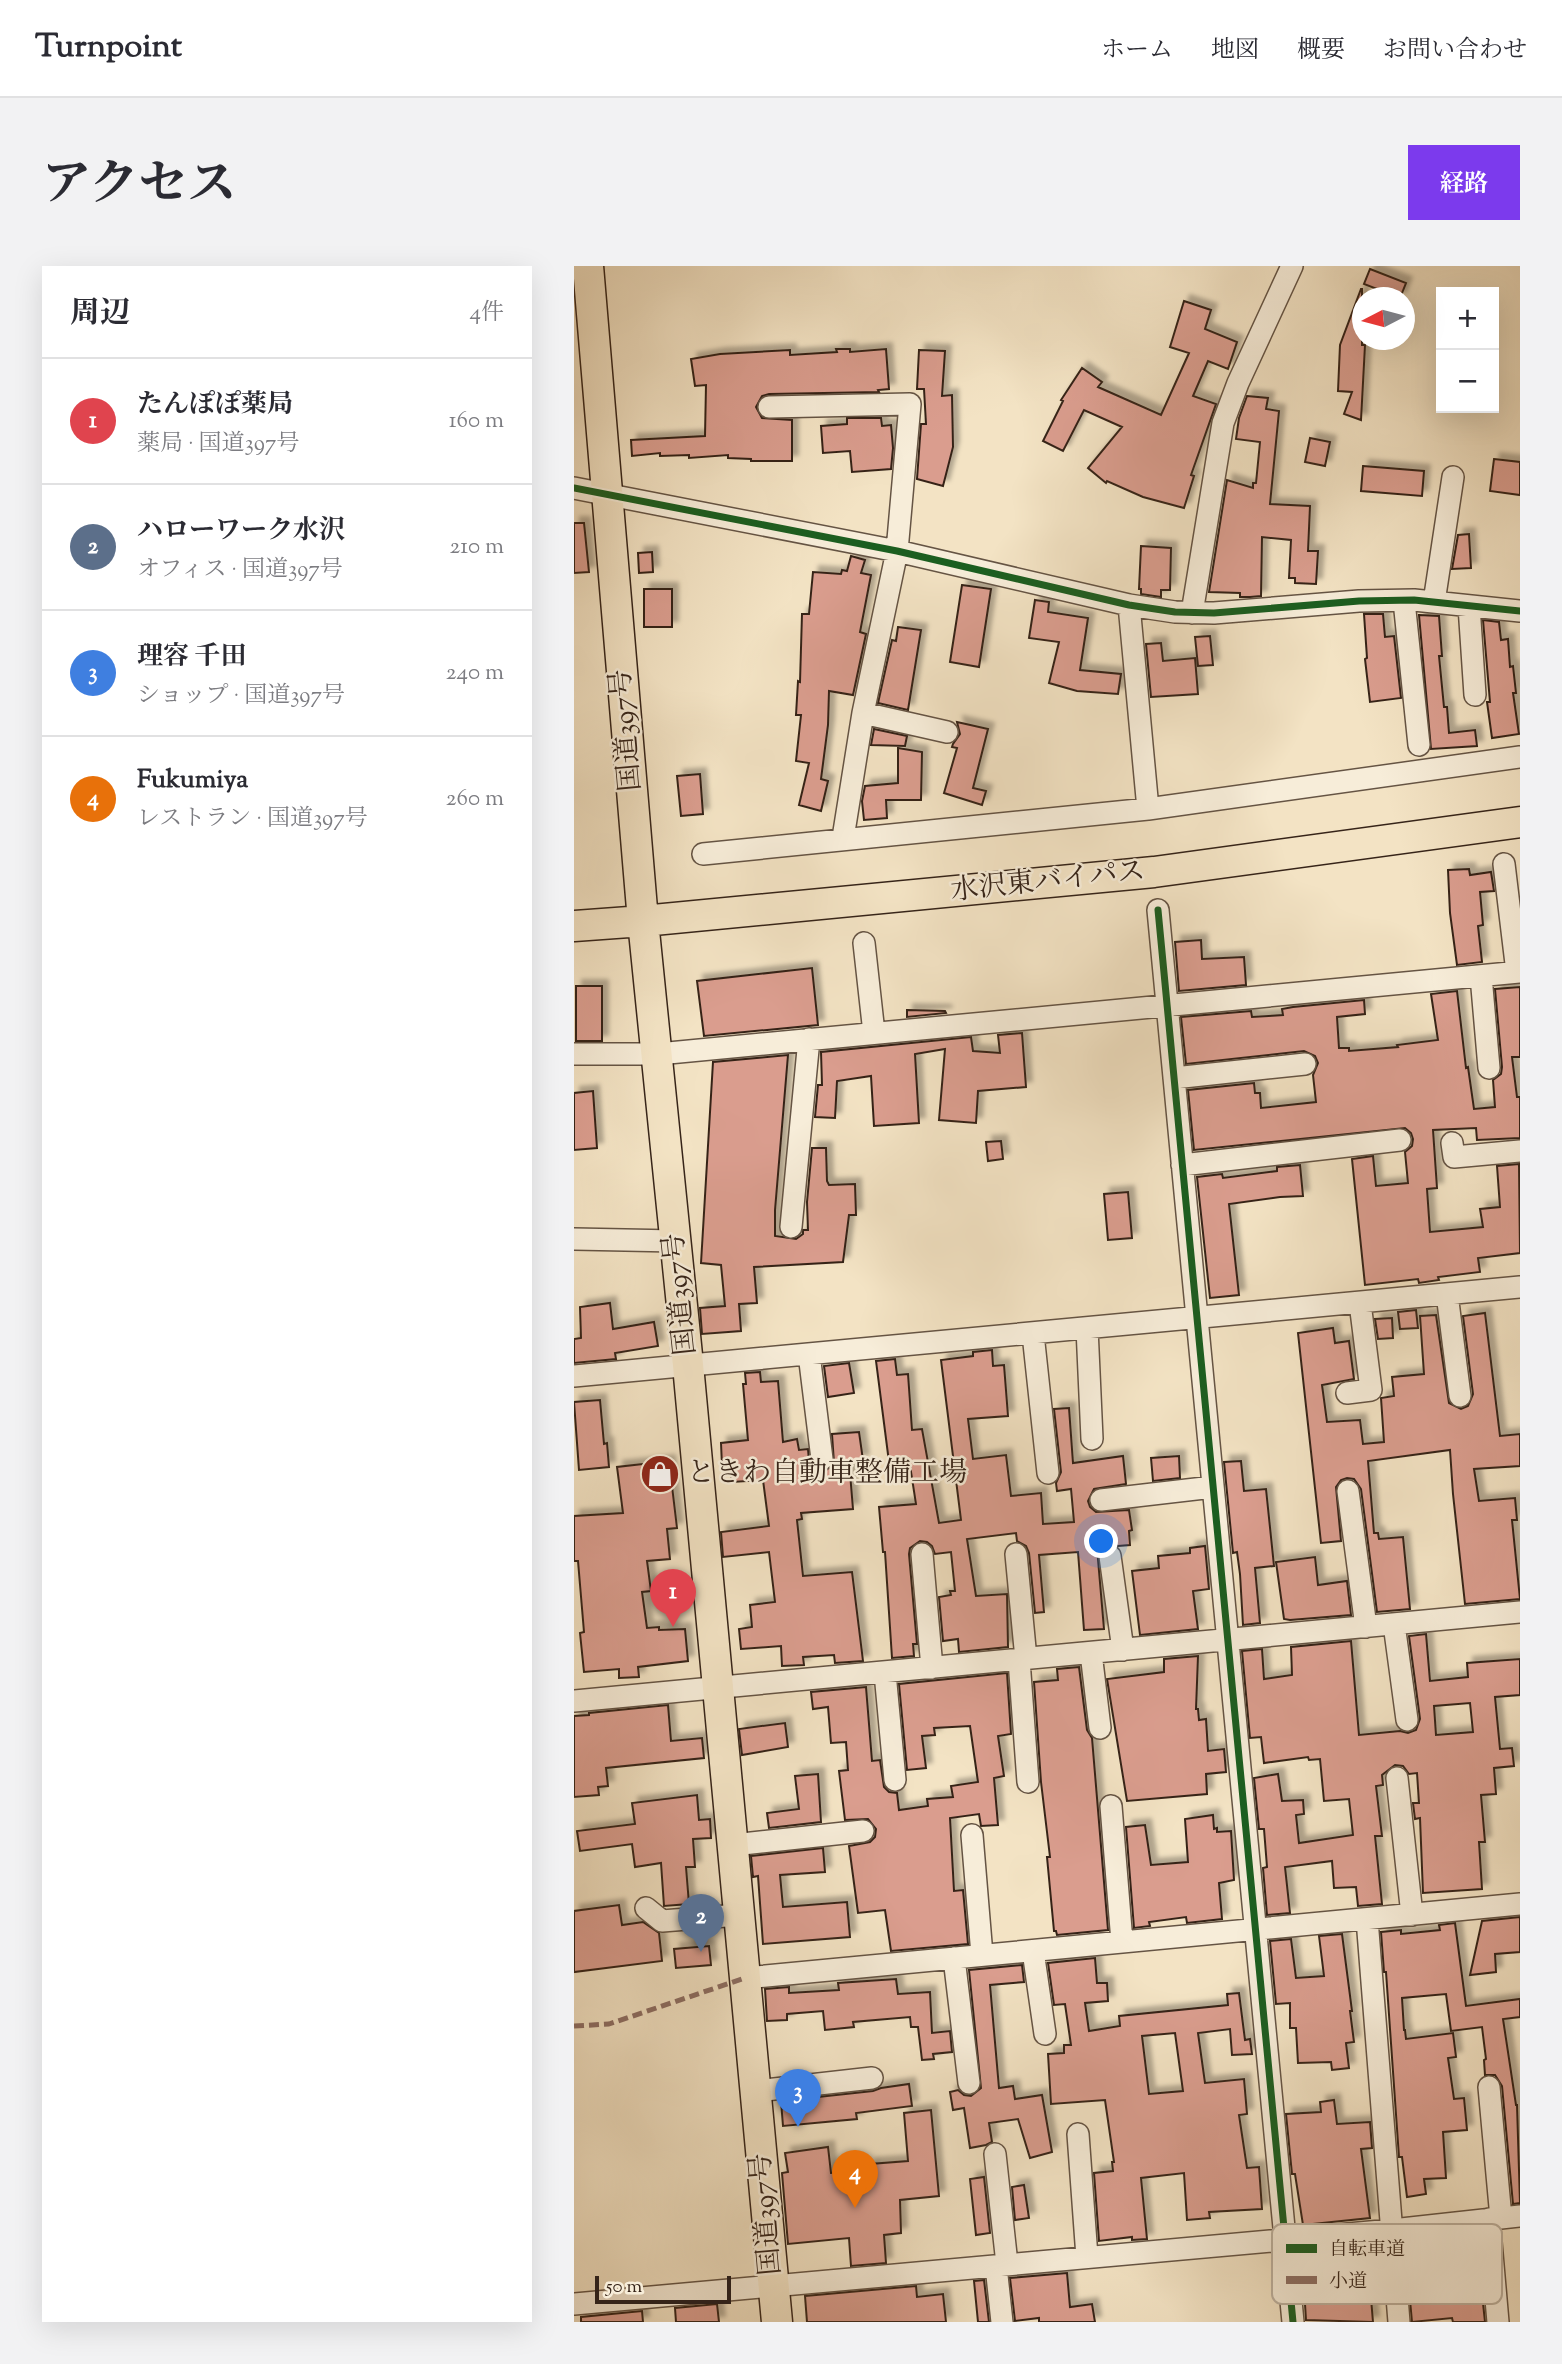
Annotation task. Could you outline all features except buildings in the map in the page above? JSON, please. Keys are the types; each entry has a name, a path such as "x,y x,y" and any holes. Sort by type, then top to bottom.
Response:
{"highway":[{"name":"国道397号","path":"588,266 643,922 688,1365 777,2322"},
{"name":"水沢東バイパス","path":"574,926 643,922 1154,872 1520,822"}],"street":[{"path":"1192,612 1223,423 1238,383 1292,266"},
{"path":"769,407 910,404 897,551 863,713 843,838"},
{"path":"1434,602 1453,477"},
{"path":"574,488 897,551 1129,605 1214,613 1359,601 1404,601 1520,611"},
{"path":"1404,601 1419,745"},
{"path":"1129,605 1148,808"},
{"path":"1469,606 1475,695"},
{"path":"863,713 947,732"},
{"path":"703,854 1148,808 1520,757"},
{"path":"574,1054 658,1054 1519,972 1504,864"},
{"path":"1158,910 1284,2224"},
{"path":"864,943 874,1033"},
{"path":"1481,976 1489,1068"},
{"path":"790,1227 809,1039"},
{"path":"1174,1078 1305,1064"},
{"path":"1182,1165 1400,1140"},
{"path":"1452,1143 1454,1157 1520,1151"},
{"path":"574,1240 676,1241"},
{"path":"574,1376 1520,1287"},
{"path":"1447,1294 1460,1396"},
{"path":"1347,1393 1371,1390 1360,1303"},
{"path":"1087,1328 1092,1439"},
{"path":"1032,1334 1048,1473"},
{"path":"809,1354 822,1460"},
{"path":"1101,1500 1213,1487"},
{"path":"1348,1491 1366,1627"},
{"path":"922,1554 932,1668"},
{"path":"1016,1554 1028,1782"},
{"path":"1110,1556 1123,1650"},
{"path":"574,1701 1520,1612"},
{"path":"1394,1624 1406,1720"},
{"path":"1091,1653 1100,1728"},
{"path":"886,1673 895,1780"},
{"path":"1397,1778 1412,1915"},
{"path":"1111,1806 1122,1942"},
{"path":"733,1845 863,1832"},
{"path":"972,1835 982,1955"},
{"path":"745,1978 1520,1904"},
{"path":"646,1908 662,1921 739,1915"},
{"path":"1367,1920 1392,2224"},
{"path":"1033,1951 1045,2034"},
{"path":"954,1958 969,2083"},
{"path":"756,2091 872,2078"},
{"path":"1489,2088 1503,2218 1502,2239"},
{"path":"1078,2134 1087,2257"},
{"path":"995,2154 1002,2265 1002,2322"},
{"path":"1448,2224 1503,2218"},
{"path":"574,2304 1272,2240"},
{"path":"1291,2304 1293,2322"},
{"path":"1398,2304 1399,2322"},
{"path":"1498,2322 1499,2304"}],"marked path":[{"path":"574,2026 609,2024 745,1978"}],"cycle path":[{"path":"574,488 897,551 1129,605 1175,612 1214,613 1359,601 1414,600 1520,611"},
{"path":"1158,910 1284,2224"},
{"path":"1291,2304 1293,2322"}],"place":[{"name":"ときわ自動車整備工場","path":"660,1474"},
{"name":"たんぽぽ薬局","path":"673,1627"},
{"name":"ハローワーク水沢","path":"701,1952"},
{"name":"理容 千田","path":"798,2127"},
{"name":"Fukumiya","path":"855,2208"}]}
